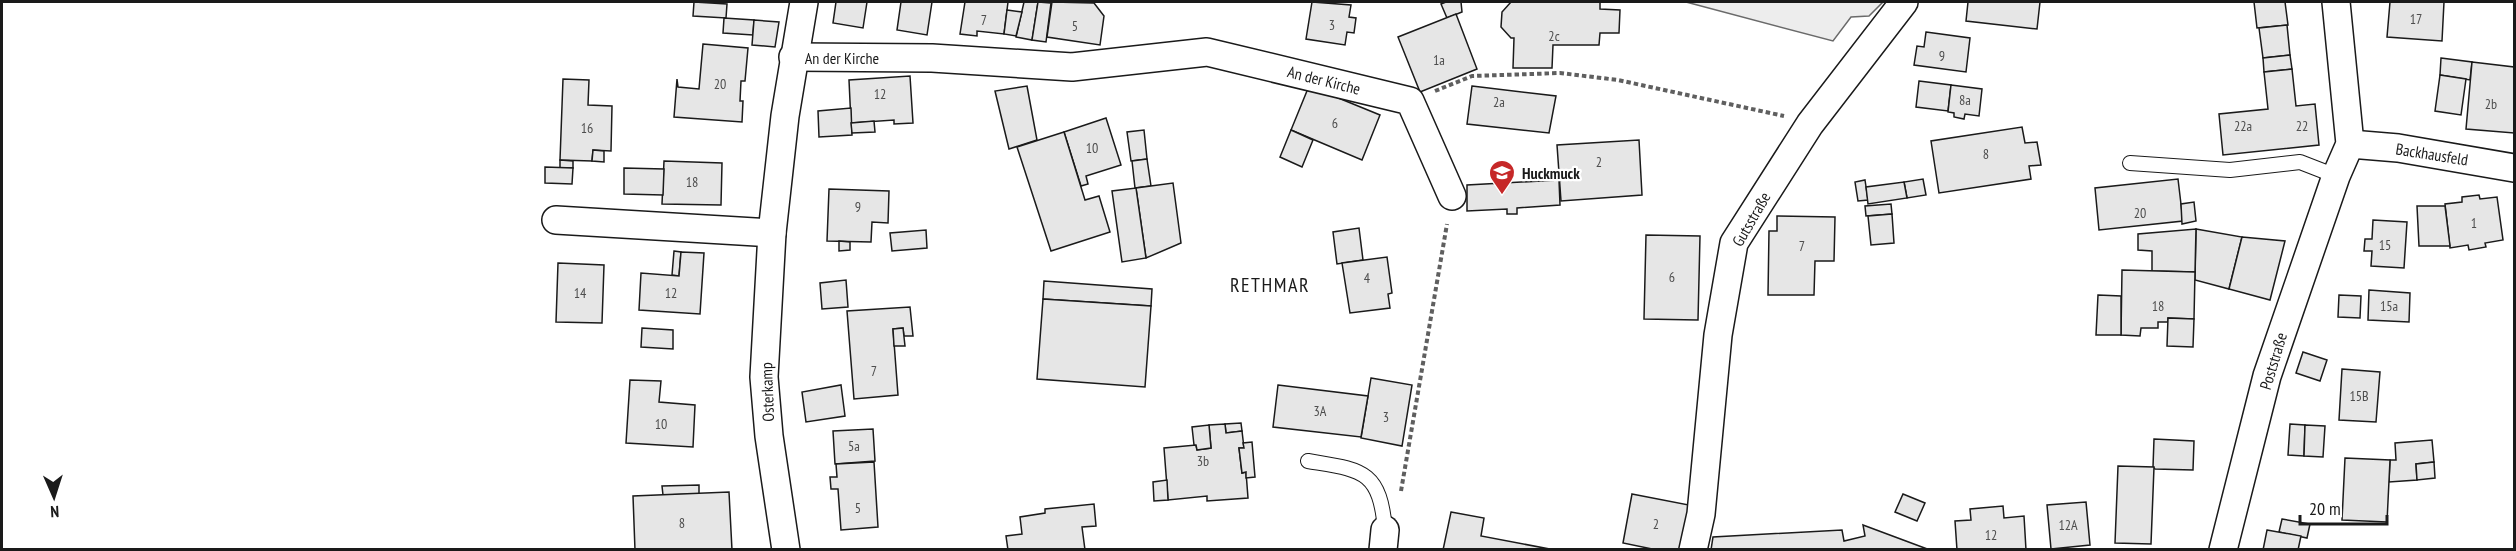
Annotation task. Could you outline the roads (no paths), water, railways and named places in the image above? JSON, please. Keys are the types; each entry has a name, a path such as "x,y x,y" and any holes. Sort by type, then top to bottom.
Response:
{"street":[{"name":"Osterkamp","path":"786,549 769,436 764,377 772,233 794,57 804,2"},
{"name":"Gutsstraße","path":"1693,549 1701,514 1718,335 1734,243 1809,124 1904,2"},
{"name":"Poststraße","path":"2223,549 2267,376 2336,176 2350,144 2336,2"},
{"name":"An der Kirche","path":"794,57 932,58 1072,67 1207,52 1410,101 1452,196"},
{"name":"Backhausfeld","path":"2350,144 2398,148 2514,168"},
{"path":"556,220 772,233"}],"lane":[{"path":"2130,163 2230,170 2300,162 2336,176"},
{"path":"1308,461 1356,470 1374,485 1383,502 1384,540"}],"place":[{"name":"Huckmuck","path":"1502,196"}],"district":[{"name":"RETHMAR","path":"1270,285"}]}
